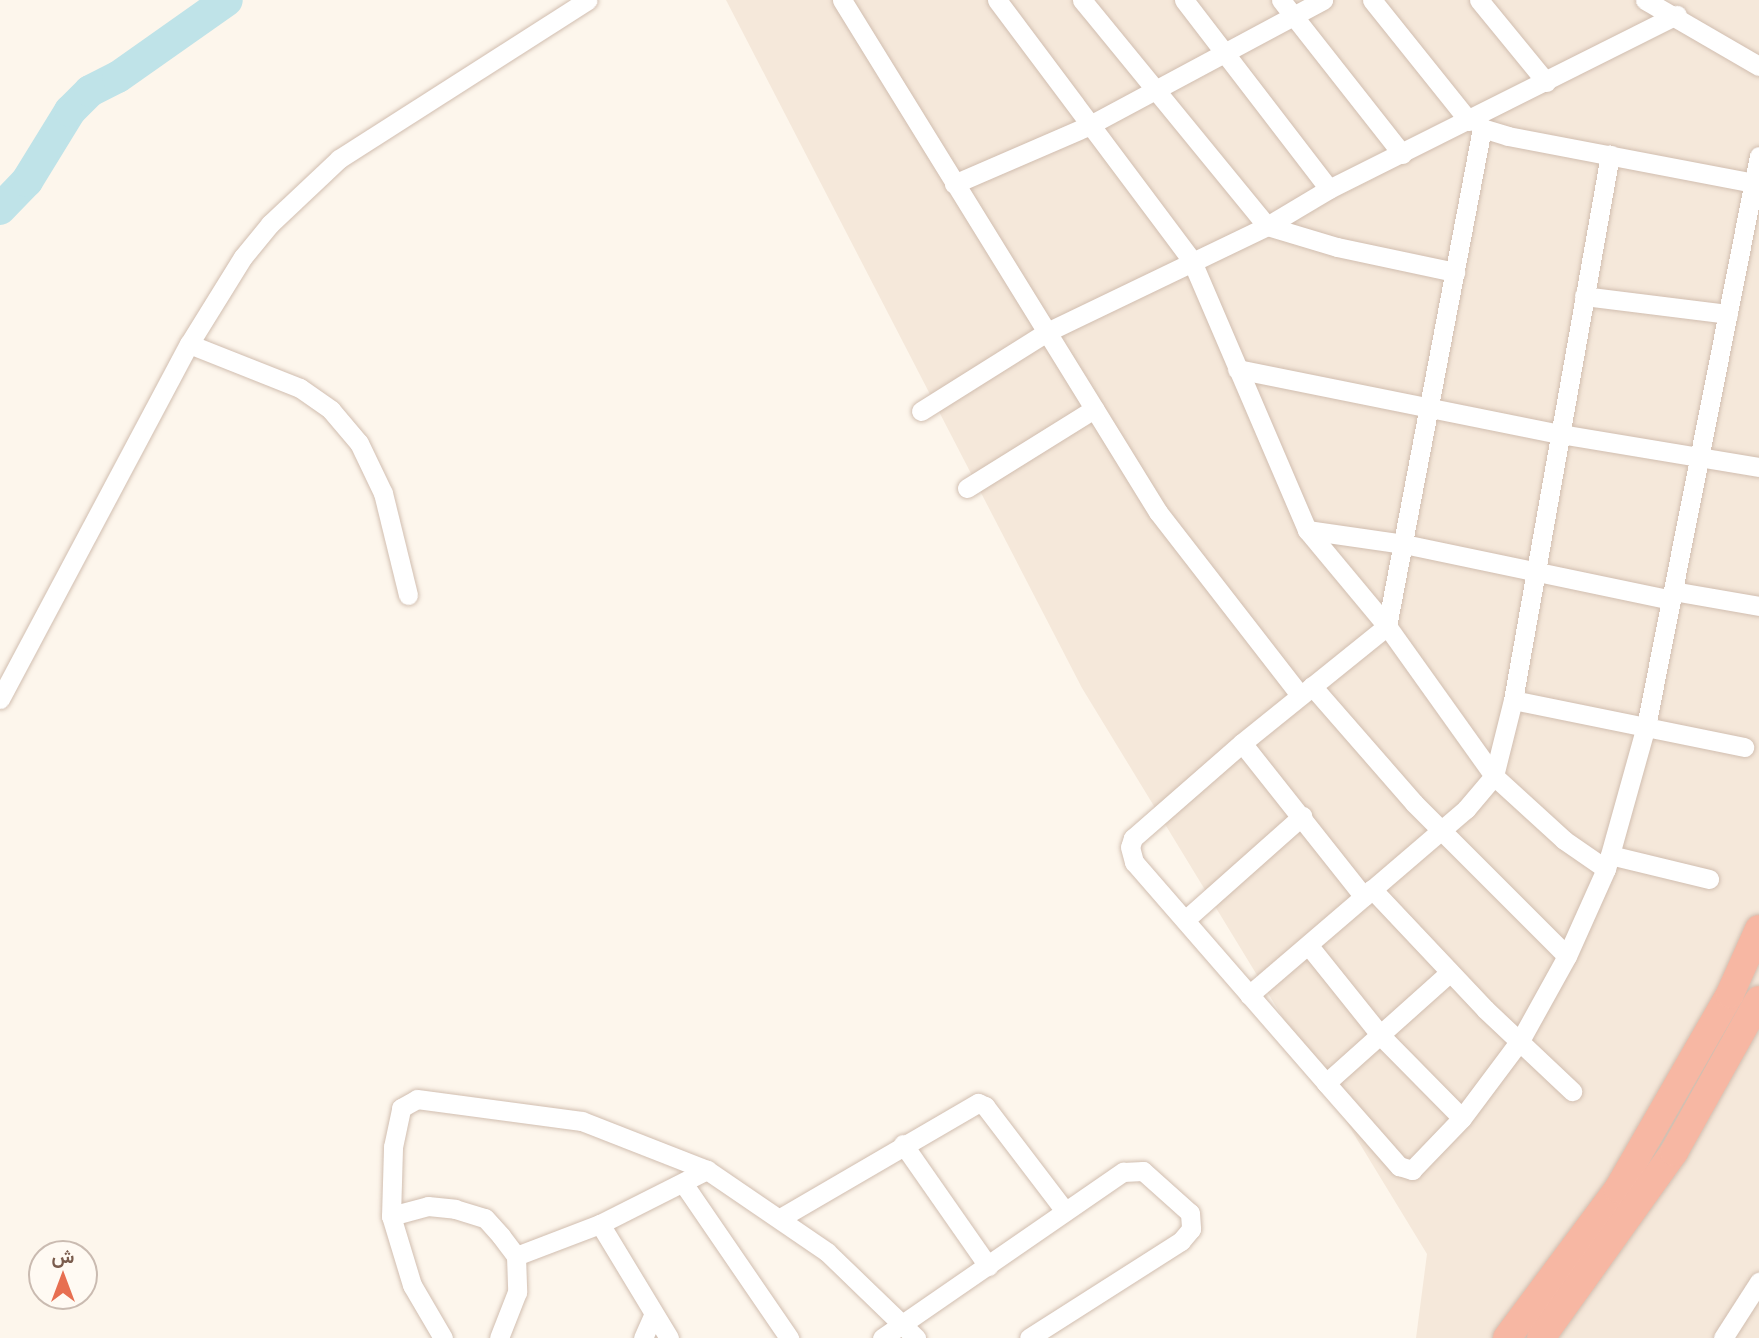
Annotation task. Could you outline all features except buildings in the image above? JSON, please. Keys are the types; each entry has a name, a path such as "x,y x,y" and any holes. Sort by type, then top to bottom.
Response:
{"highway":[{"path":"1507,1338 1618,1189 1730,994 1759,929"},
{"path":"1541,1338 1674,1153 1759,1000"}],"street":[{"path":"0,699 189,344 243,257 301,191 339,159 589,0"},
{"path":"842,0 1094,409 1202,573 1306,690 1440,830 1567,956"},
{"path":"997,0 1088,125 1191,259 1307,530 1387,626 1494,776 1564,841 1608,862 1709,879"},
{"path":"1082,0 1267,226 1337,247 1455,272"},
{"path":"1184,0 1329,189"},
{"path":"954,184 1088,125 1156,91 1223,53 1287,8 1323,0"},
{"path":"1372,0 1475,123 1610,155 1755,183"},
{"path":"1479,0 1546,82"},
{"path":"1645,0 1677,15 1759,66"},
{"path":"1287,8 1402,154"},
{"path":"920,411 1047,332 1191,259 1267,226 1329,189 1475,123 1546,82 1677,15"},
{"path":"1475,123 1455,272 1387,626 1242,743 1133,838 1130,847 1135,862 1326,1083 1405,1169 1418,1166 1462,1118 1521,1039 1567,956 1608,862 1646,726 1759,156"},
{"path":"1250,995 1481,794 1494,776 1513,700 1610,155"},
{"path":"1584,296 1728,314"},
{"path":"189,344 300,388 331,410 352,435 383,493 408,595"},
{"path":"1237,369 1560,434 1759,467"},
{"path":"967,488 1094,409"},
{"path":"1307,530 1404,544 1672,595 1759,606"},
{"path":"1513,700 1744,747"},
{"path":"1242,743 1368,893 1572,1091"},
{"path":"1185,920 1302,816"},
{"path":"1309,946 1381,1036 1462,1118"},
{"path":"1326,1083 1450,972"},
{"path":"443,1338 411,1285 391,1216 393,1147 401,1108 417,1099 582,1121 707,1170 782,1217 827,1252 909,1330"},
{"path":"782,1217 903,1144 978,1103 985,1106 1065,1211"},
{"path":"903,1144 988,1266"},
{"path":"882,1338 909,1330 988,1266 1065,1211 1132,1169 1143,1171 1192,1220 1181,1241 1029,1338"},
{"path":"516,1256 600,1224 707,1170"},
{"path":"683,1183 789,1338"},
{"path":"391,1216 428,1206 485,1218 516,1256 517,1292 499,1338"},
{"path":"600,1224 668,1338"},
{"path":"1723,1338 1759,1284"},
{"path":"643,1338 653,1316"}],"shaded area":[{"path":"726,0 1759,0 1759,1338 1416,1338 1427,1254 1082,688"}],"waterway":[{"path":"0,209 27,181 70,111 90,91 118,77 227,0"}]}
